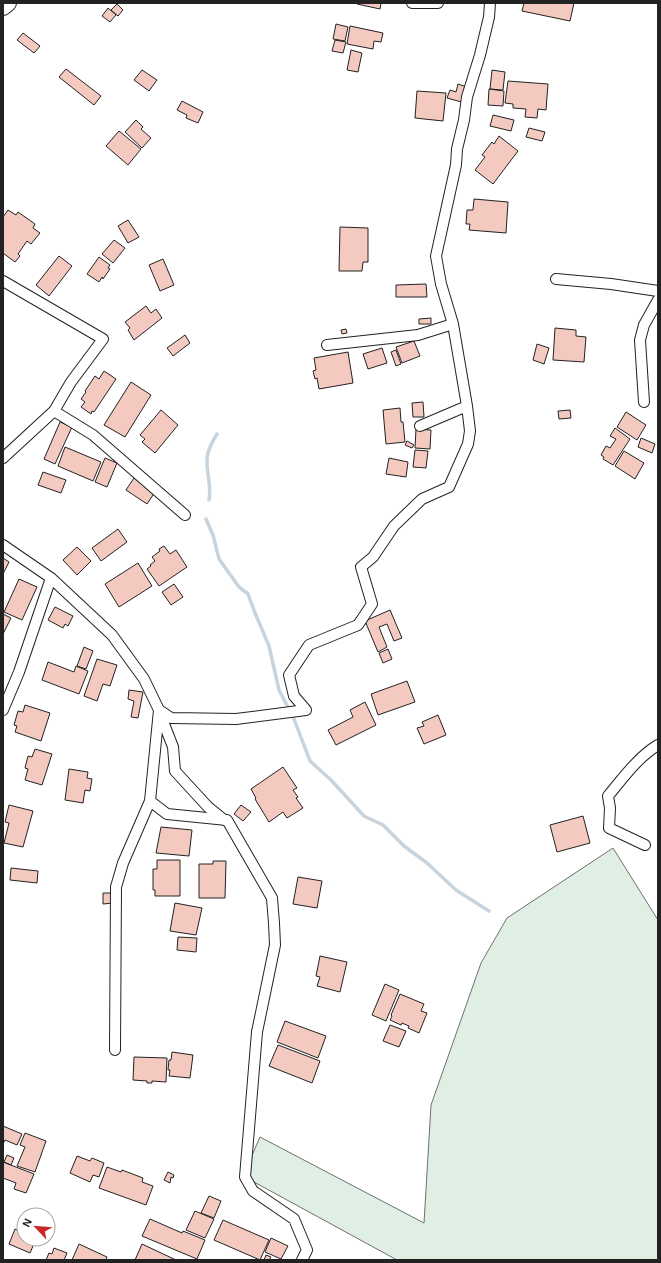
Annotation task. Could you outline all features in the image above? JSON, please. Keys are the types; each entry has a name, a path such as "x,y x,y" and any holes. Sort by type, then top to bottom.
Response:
{"main road":[{"path":"3,7 8,3"}],"street":[{"path":"412,3 438,3"},
{"path":"158,710 171,718 236,719 306,710 294,696 289,675 309,644 358,625 372,604 360,567 373,557 394,526 422,498 450,487 468,444 470,431 453,324 441,284 436,256 455,170 458,143 464,120 467,97 481,50 489,17 490,3"},
{"path":"556,279 617,285 658,292"},
{"path":"3,281 103,339 71,382 54,411 3,458"},
{"path":"644,402 640,340 644,325 658,300"},
{"path":"327,345 418,335 453,324"},
{"path":"420,426 467,406"},
{"path":"54,411 93,435 186,515"},
{"path":"3,545 51,578 112,635 144,679 173,747 175,771 208,807 224,820 227,820 272,898 275,945 257,1032 245,1177 253,1192 294,1219 307,1250 302,1260"},
{"path":"3,710 19,672 51,578"},
{"path":"115,1050 116,887 121,868 150,801 158,710"},
{"path":"645,845 609,828 610,808 608,796 627,773 658,745"},
{"path":"150,801 167,814 224,820"}],"green space":[{"path":"613,848 658,920 658,1260 397,1260 243,1176 260,1137 424,1223 431,1105 481,963 507,918"}],"building":[{"path":"357,3 381,3 380,9"},
{"path":"524,3 574,3 570,21 522,11"},
{"path":"117,4 123,10 118,16 111,10"},
{"path":"108,8 116,15 110,22 102,16"},
{"path":"336,24 348,27 345,41 333,39"},
{"path":"350,26 383,33 381,42 374,41 373,49 347,44"},
{"path":"23,33 40,46 34,53 17,40"},
{"path":"335,40 346,42 343,53 332,51"},
{"path":"351,50 362,53 358,72 347,70"},
{"path":"66,69 101,96 94,105 59,77"},
{"path":"142,70 157,80 149,91 134,80"},
{"path":"492,70 505,72 503,90 490,89"},
{"path":"508,81 548,84 546,110 538,109 537,118 525,117 526,109 513,108 513,104 505,103"},
{"path":"458,84 470,88 465,103 447,98 450,90 456,92"},
{"path":"489,89 504,91 503,106 488,105"},
{"path":"417,91 446,93 443,121 415,118"},
{"path":"182,101 203,112 198,123 186,118 187,115 177,110"},
{"path":"493,115 514,120 511,131 490,126"},
{"path":"136,120 143,127 141,129 151,138 142,148 125,132"},
{"path":"529,128 545,132 542,141 526,137"},
{"path":"119,131 141,149 128,165 106,146"},
{"path":"499,136 518,151 493,184 475,170 485,157 482,155 492,142 494,144"},
{"path":"474,199 508,202 506,233 469,230 470,224 466,224 467,210 473,210"},
{"path":"8,210 16,215 18,212 35,224 33,228 40,233 31,244 27,241 18,254 20,256 15,262 3,253 3,217"},
{"path":"128,220 139,237 128,243 118,226"},
{"path":"340,227 368,228 368,262 363,262 362,271 339,271"},
{"path":"114,240 125,248 113,263 102,254"},
{"path":"59,256 72,266 49,296 36,285"},
{"path":"99,257 110,265 108,268 110,269 99,282 87,274"},
{"path":"163,259 174,285 160,291 149,265"},
{"path":"426,284 427,297 396,297 396,285"},
{"path":"146,306 151,313 156,309 162,318 134,340 128,330 130,328 125,322"},
{"path":"431,318 431,324 419,324 419,319"},
{"path":"555,328 576,330 576,336 586,337 584,362 553,360"},
{"path":"346,329 347,333 342,334 341,330"},
{"path":"185,335 190,343 173,356 167,348"},
{"path":"414,341 420,356 402,363 396,347"},
{"path":"537,344 549,348 544,364 533,360"},
{"path":"382,348 387,363 368,369 363,354"},
{"path":"396,350 401,364 396,366 391,352"},
{"path":"348,352 353,383 319,389 317,378 315,379 313,371 316,370 314,358"},
{"path":"104,371 116,379 94,412 92,411 91,414 81,407 85,402 81,399 95,376 99,379"},
{"path":"131,382 151,395 125,437 104,425"},
{"path":"423,402 424,417 413,417 412,403"},
{"path":"400,408 405,442 386,444 383,410"},
{"path":"161,410 178,425 155,453 142,442 145,439 140,435"},
{"path":"570,410 571,418 559,419 558,411"},
{"path":"626,412 646,425 637,440 617,427"},
{"path":"60,422 72,427 55,464 44,459"},
{"path":"615,428 630,439 613,465 603,459 604,457 601,455 606,446 610,448 616,439 610,436"},
{"path":"416,429 431,430 430,449 415,448"},
{"path":"641,438 655,444 652,453 638,447"},
{"path":"407,441 414,445 412,448 405,445"},
{"path":"65,447 101,462 93,481 58,466"},
{"path":"415,450 428,451 426,468 413,467"},
{"path":"624,451 644,463 635,479 615,466"},
{"path":"105,458 117,463 107,487 95,482"},
{"path":"389,458 408,462 406,477 386,474"},
{"path":"43,472 66,480 61,493 38,485"},
{"path":"134,478 155,492 147,504 126,490"},
{"path":"118,529 127,542 101,561 92,548"},
{"path":"164,546 170,554 176,550 187,567 159,586 147,569 155,561 152,557"},
{"path":"77,547 91,561 77,575 63,560"},
{"path":"3,558 9,562 3,574"},
{"path":"138,563 152,586 119,607 105,584"},
{"path":"19,579 37,587 22,620 4,612"},
{"path":"174,584 183,597 171,605 162,592"},
{"path":"55,607 73,616 68,626 65,624 63,628 48,620"},
{"path":"390,610 402,638 394,641 387,624 379,627 387,647 378,652 365,621"},
{"path":"3,614 11,618 3,634"},
{"path":"84,647 93,651 86,669 77,666"},
{"path":"388,649 392,659 383,663 379,653"},
{"path":"97,659 117,665 110,686 103,684 97,701 84,696"},
{"path":"48,662 74,672 76,666 88,671 79,694 42,680"},
{"path":"407,681 415,702 378,715 371,694"},
{"path":"129,690 143,692 138,718 131,717 134,701 128,699"},
{"path":"365,702 376,725 336,745 328,730 353,717 350,710"},
{"path":"25,705 50,713 41,741 15,732 17,726 14,725 18,711 23,712"},
{"path":"438,715 446,735 424,744 417,728 424,726 422,722"},
{"path":"35,749 52,754 42,785 25,780 28,769 25,768 28,756 32,757"},
{"path":"283,767 297,788 293,790 298,797 296,798 303,808 287,818 283,812 269,822 255,799 256,798 251,789"},
{"path":"69,769 88,772 87,778 92,779 90,791 85,790 83,803 65,800"},
{"path":"9,805 33,811 23,847 4,843 9,823 5,822"},
{"path":"241,805 251,812 243,821 234,814"},
{"path":"583,816 590,843 557,852 550,825"},
{"path":"161,827 192,830 189,856 156,853"},
{"path":"157,860 180,860 180,896 155,896 155,890 153,890 153,869 157,869"},
{"path":"213,861 226,861 225,898 199,898 199,864 213,864"},
{"path":"11,868 38,871 37,883 10,880"},
{"path":"298,877 322,881 317,908 293,904"},
{"path":"103,893 113,893 113,903 103,904"},
{"path":"175,903 202,908 196,935 170,931"},
{"path":"178,937 197,938 196,952 177,950"},
{"path":"320,956 347,962 340,992 317,986 320,977 316,976"},
{"path":"385,984 399,990 386,1021 372,1015"},
{"path":"400,994 424,1004 421,1011 427,1013 419,1033 408,1028 409,1026 402,1023 401,1025 390,1020"},
{"path":"285,1021 326,1036 318,1058 277,1042"},
{"path":"390,1025 406,1031 399,1047 383,1041"},
{"path":"278,1045 320,1061 312,1083 269,1066"},
{"path":"172,1052 193,1055 190,1078 169,1076 169,1060 171,1060"},
{"path":"134,1057 167,1058 166,1082 152,1081 152,1083 147,1083 147,1081 133,1080"},
{"path":"3,1126 22,1134 17,1145 5,1140 3,1144"},
{"path":"25,1133 46,1141 35,1172 17,1166 25,1147 20,1145"},
{"path":"7,1155 14,1158 11,1165 4,1162"},
{"path":"77,1156 90,1161 92,1158 104,1163 99,1177 93,1175 90,1182 70,1173"},
{"path":"3,1162 34,1174 26,1193 14,1189 16,1183 3,1178"},
{"path":"107,1167 121,1172 122,1170 143,1178 142,1182 153,1186 146,1205 99,1188"},
{"path":"168,1172 174,1175 173,1178 171,1177 170,1183 164,1180"},
{"path":"209,1196 221,1201 214,1218 201,1213"},
{"path":"195,1211 214,1219 205,1238 186,1230"},
{"path":"150,1219 182,1233 183,1231 205,1240 197,1259 142,1236"},
{"path":"223,1220 269,1240 260,1260 214,1240"},
{"path":"15,1229 16,1247 9,1244"},
{"path":"271,1238 288,1246 281,1259 265,1252"},
{"path":"79,1244 107,1257 106,1260 72,1260"},
{"path":"142,1244 176,1260 135,1260"},
{"path":"16,1247 33,1247 30,1253"},
{"path":"54,1248 67,1253 64,1260 46,1260 49,1253 52,1254"},
{"path":"266,1255 271,1257 269,1260 264,1260"}],"waterway":[{"path":"209,500 210,490 207,458 210,446 217,434"},
{"path":"206,519 213,535 219,559 239,587 248,594 269,646 279,690 294,719 310,761 331,780 364,816 383,825 404,846 427,863 456,890 489,911"}]}
